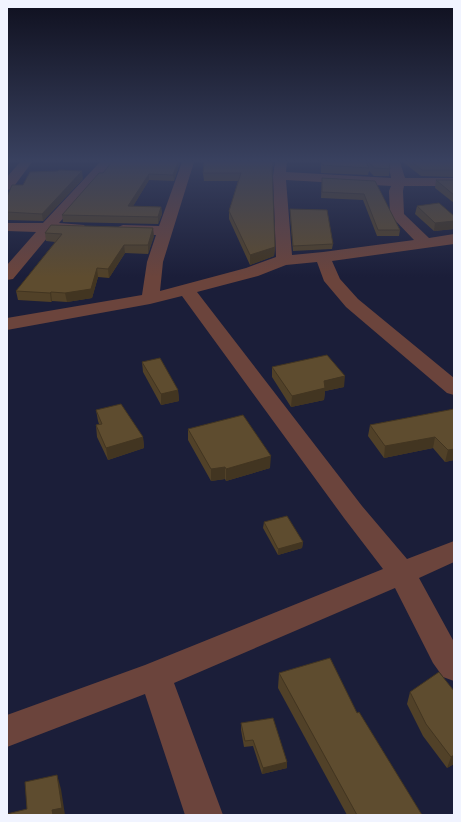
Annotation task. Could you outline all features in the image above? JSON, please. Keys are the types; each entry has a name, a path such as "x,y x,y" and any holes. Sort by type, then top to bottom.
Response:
{"street":[{"path":"7,275 72,200"},
{"path":"150,300 155,262 175,200"},
{"path":"281,200 284,260"},
{"path":"396,200 397,215 425,242"},
{"path":"7,227 94,229"},
{"path":"110,229 164,231"},
{"path":"7,324 150,300 252,272 284,260 323,257 454,239"},
{"path":"323,257 332,281 352,303 454,389"},
{"path":"186,290 353,512 402,573 444,653 454,667"},
{"path":"7,340 59,316"},
{"path":"7,731 155,676 454,551"},
{"path":"155,676 204,815"}],"building":[{"path":"7,200 55,200 42,214 7,212"},
{"path":"75,200 132,200 128,206 161,207 158,217 62,215"},
{"path":"232,200 273,200 275,247 250,255 229,211"},
{"path":"366,200 385,200 400,230 378,230"},
{"path":"439,203 454,216 454,221 435,223 417,206"},
{"path":"290,209 327,210 333,244 293,246"},
{"path":"51,225 153,228 148,245 124,245 108,269 97,268 91,289 65,293 16,291 62,234 45,233"},
{"path":"327,355 345,376 324,381 325,388 292,396 272,367"},
{"path":"160,358 178,390 161,394 142,362"},
{"path":"121,404 143,437 106,448 96,425 102,424 96,410"},
{"path":"454,409 454,449 448,450 435,437 385,446 370,425"},
{"path":"243,415 271,456 226,469 225,467 211,469 188,429"},
{"path":"287,516 303,542 278,549 264,522"},
{"path":"330,658 357,713 359,712 422,815 357,815 279,673"},
{"path":"439,672 454,691 454,755 451,757 426,724 410,692"},
{"path":"273,718 287,762 263,768 253,740 245,741 241,723"},
{"path":"57,775 62,808 52,810 53,815 7,815 27,809 25,782"}]}
